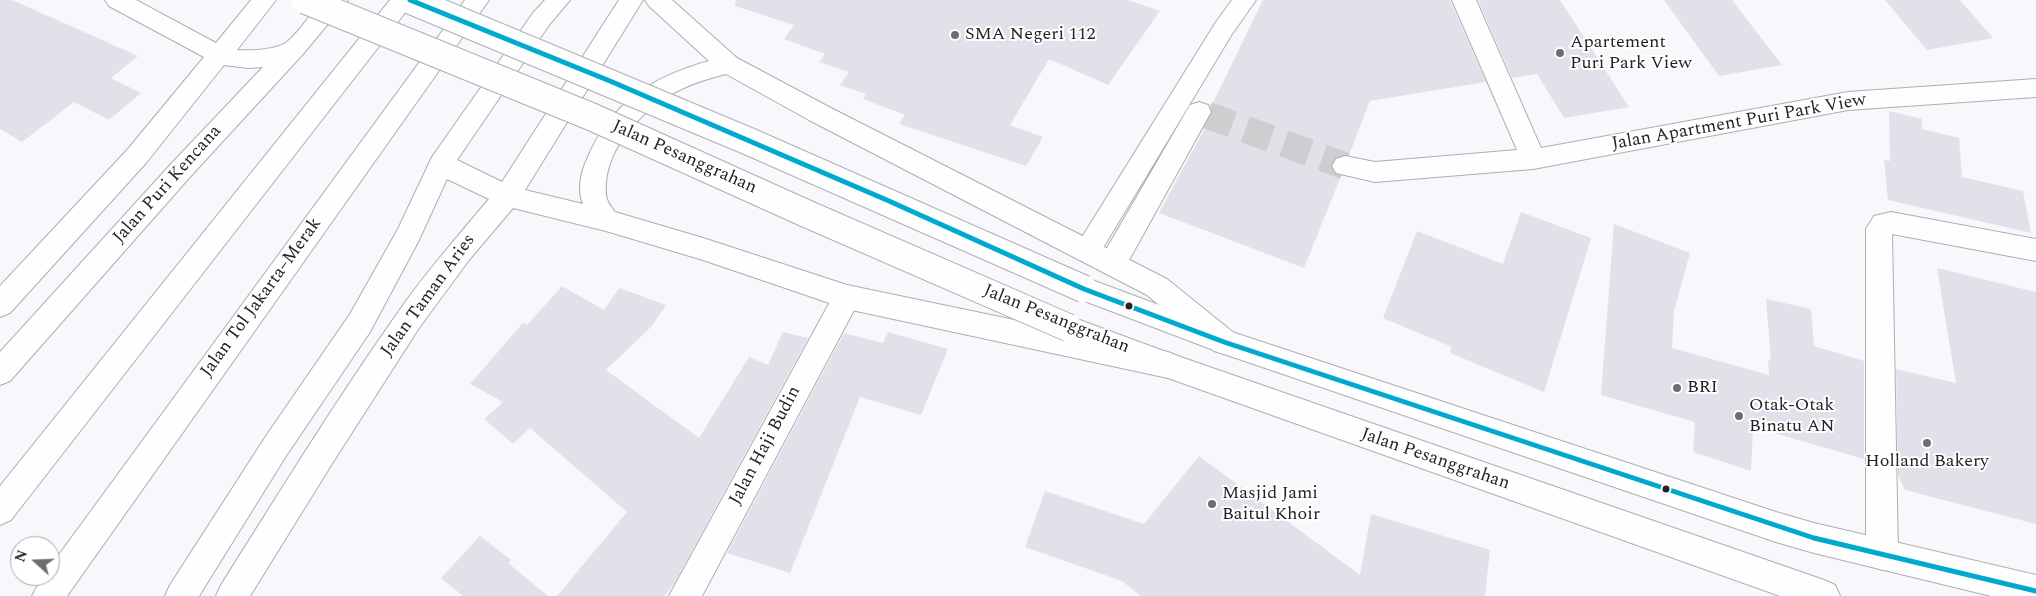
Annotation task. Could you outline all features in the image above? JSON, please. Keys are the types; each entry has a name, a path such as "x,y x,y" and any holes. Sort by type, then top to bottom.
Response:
{"main road":[{"path":"117,0 219,55 233,60 254,60 274,56 295,48"},
{"path":"0,305 137,156 264,0"},
{"name":"Jalan Pesanggrahan","path":"305,0 592,117 805,213 1069,328 1168,366 1824,596"},
{"name":"Jalan Puri Kencana","path":"0,372 180,171 295,48 336,0"},
{"path":"0,510 403,0"},
{"path":"410,0 610,81 890,201 1084,289 1224,342 1814,538 2036,591"},
{"name":"Jalan Tol Jakarta–Merak","path":"48,596 477,0"},
{"path":"181,596 276,446 360,323 409,234 442,164 541,19 558,0"},
{"name":"Jalan Taman Aries","path":"232,596 324,449 409,319 460,252 507,196 631,0"},
{"path":"657,0 728,64 818,113 1157,287 1224,342"},
{"path":"1113,263 1194,111 1224,28 1244,0"},
{"path":"1464,0 1532,159"},
{"path":"606,220 593,198 596,167 610,137 632,111 660,90 692,74 728,64"},
{"name":"Jalan Apartment Puri Park View","path":"1345,166 1375,172 1532,159 1848,101 2036,88"},
{"path":"1088,250 1194,111"},
{"path":"442,164 507,196 606,220 703,249 847,297 1168,366"},
{"path":"1882,555 1879,229 1883,224 1891,223 2036,250"},
{"name":"Jalan Haji Budin","path":"685,596 847,297"}],"building":[{"path":"0,0 12,0 138,56 111,78 141,93 109,120 74,102 22,142 0,129"},
{"path":"736,0 1128,0 1160,11 1108,85 1049,59 1010,125 1043,137 1026,166 899,124 905,115 863,99 866,94 840,85 849,72 819,62 825,54 784,39 794,25 735,6"},
{"path":"1263,0 1450,0 1486,82 1370,101 1349,155 1335,157 1330,165 1334,174 1341,176 1304,268 1159,213 1213,113 1211,107"},
{"name":"Apartement Puri Park View","path":"1478,0 1560,0 1629,107 1564,118 1537,74 1512,78"},
{"name":"Apartement Puri Park View","path":"1664,0 1732,0 1782,65 1719,76"},
{"path":"1885,0 1960,0 1993,38 1927,50"},
{"path":"1889,111 1922,119 1922,129 1959,138 1962,177 2023,191 2031,233 1888,200 1884,160 1890,161"},
{"path":"1521,212 1591,238 1544,392 1450,353 1452,347 1383,318 1417,231 1503,264"},
{"path":"1614,224 1690,253 1674,311 1672,348 1769,375 1768,360 1771,361 1766,299 1811,309 1814,346 1864,361 1864,459 1753,427 1751,471 1693,452 1695,422 1601,395"},
{"path":"1937,268 2036,292 2036,524 1905,490 1898,475 1896,369 1956,383"},
{"path":"562,286 604,310 619,288 666,305 652,326 606,370 699,438 749,357 768,365 783,332 808,338 674,584 664,596 557,596 627,512 530,428 513,444 484,419 503,402 470,384 523,323 527,325"},
{"path":"888,332 948,349 921,415 860,397 790,573 727,553 844,333 883,343"},
{"path":"1199,456 1360,575 1371,514 1490,550 1485,596 1141,596 1122,581 1025,547 1045,491 1144,524"},
{"path":"480,536 511,560 508,563 548,596 463,596 441,578"}],"tunnel":[{"path":"1207,115 1345,166"}],"transit line":[{"path":"410,0 610,81 889,201 1084,289 1224,342 1814,538 2036,591"}],"place":[{"name":"SMA Negeri 112","path":"955,35"},
{"name":"Apartement Puri Park View","path":"1560,53"},
{"name":"BRI","path":"1677,388"},
{"name":"Otak-Otak Binatu AN","path":"1739,416"},
{"name":"Holland Bakery","path":"1927,443"},
{"name":"Masjid Jami Baitul Khoir","path":"1212,504"}]}
